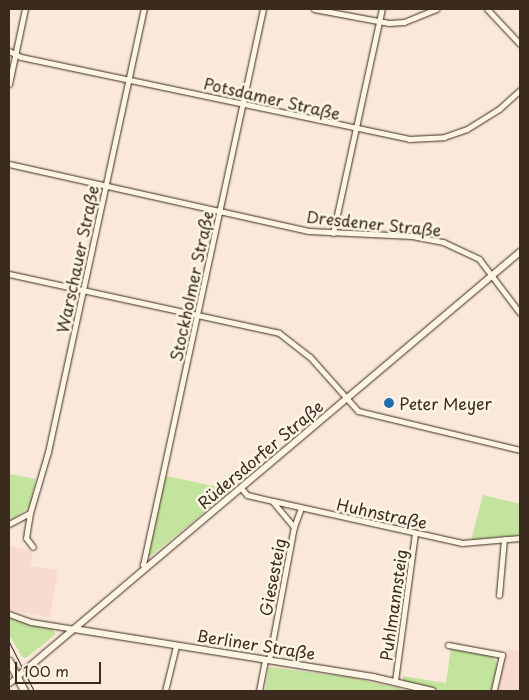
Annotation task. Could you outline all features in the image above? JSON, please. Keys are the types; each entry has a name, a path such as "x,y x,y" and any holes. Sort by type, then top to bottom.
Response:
{"main road":[{"path":"9,661 24,691"}],"street":[{"path":"9,84 25,9"},
{"name":"Warschauer Straße","path":"33,547 26,538 30,513 48,452 144,9"},
{"name":"Stockholmer Straße","path":"145,568 143,565 263,9"},
{"path":"314,9 379,23 404,22 436,9"},
{"path":"333,233 382,9"},
{"path":"487,9 520,44"},
{"name":"Potsdamer Straße","path":"9,51 15,54 129,80 356,130 409,139 444,137 478,123 520,90"},
{"name":"Dresdener Straße","path":"9,164 333,233 412,236 443,242 471,252 492,275 520,313"},
{"name":"Rüdersdorfer Straße","path":"17,676 520,252"},
{"path":"9,274 279,333 310,357 346,399 363,414 520,450"},
{"name":"Huhnstraße","path":"241,488 247,495 470,544 520,538"},
{"name":"Giesesteig","path":"273,501 294,527"},
{"name":"Giesesteig","path":"259,691 294,527 301,508"},
{"path":"9,524 30,513"},
{"name":"Puhlmannsteig","path":"395,681 416,533"},
{"path":"499,595 504,539"},
{"path":"9,614 31,622 74,629"},
{"name":"Berliner Straße","path":"74,629 395,681 432,691"},
{"path":"448,645 502,655 494,691"},
{"path":"165,691 176,646"},
{"path":"9,684 17,676"}],"shaded area":[{"path":"9,546 33,551 30,565 58,571 50,618 9,610"},
{"path":"506,649 520,652 520,691 497,691"}],"green space":[{"path":"9,474 36,479 30,507 9,521"},
{"path":"166,476 232,490 148,558"},
{"path":"483,495 520,504 520,535 471,540"},
{"path":"9,616 51,628 56,634 26,658 22,657 9,634"},
{"path":"451,648 494,656 497,665 492,691 444,691 403,681 403,676 446,683"},
{"path":"269,667 348,677 411,691 265,691"}],"tram line":[{"path":"9,642 34,691"}],"place":[{"name":"Peter Meyer","path":"389,403"}]}
